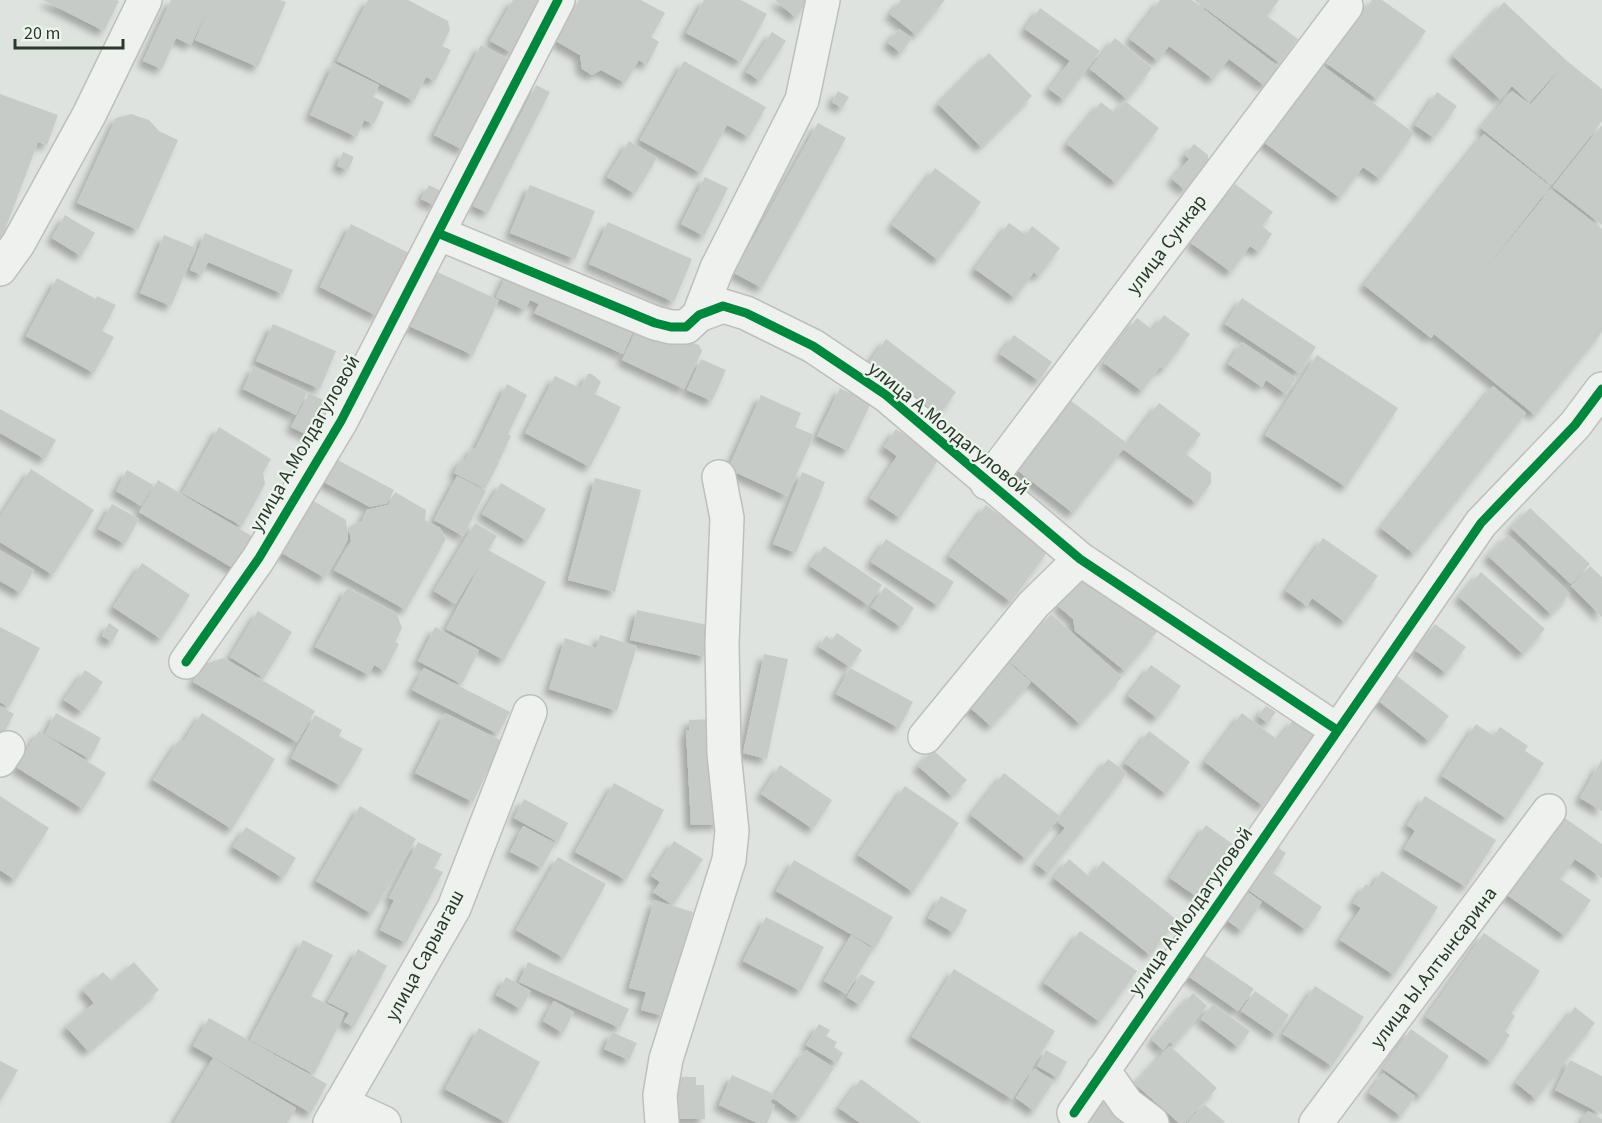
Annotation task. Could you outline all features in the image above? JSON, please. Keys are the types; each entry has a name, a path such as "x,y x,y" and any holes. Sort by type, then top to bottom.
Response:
{"street":[{"path":"0,268 18,244 89,115 145,0"},
{"name":"улица А.Молдагуловой","path":"186,662 259,558 341,422 440,234 558,0"},
{"path":"699,315 717,268 802,100 813,59 820,2"},
{"name":"улица Сункар","path":"987,483 1346,6"},
{"name":"улица А.Молдагуловой","path":"440,234 655,323 671,327 686,327 699,315 723,306 746,313 813,346 886,395 987,483 1080,558 1337,730"},
{"name":"улица А.Молдагуловой","path":"1074,1113 1480,524 1575,425 1602,388"},
{"path":"662,1123 660,1095 666,1059 729,860 732,831 724,753 722,643 727,518 719,477"},
{"path":"926,737 1033,604 1080,558"},
{"name":"улица Сарыагаш","path":"335,1113 454,908 530,712"},
{"name":"улица Ы.Алтынсарина","path":"1316,1123 1549,810"},
{"path":"1103,1070 1127,1104 1152,1123"},
{"path":"335,1113 384,1123"}],"building":[{"path":"43,0 116,0 119,1 104,31"},
{"path":"171,0 212,0 191,45 176,38 162,69 143,61"},
{"path":"212,0 280,0 286,2 258,67 195,40"},
{"path":"368,0 408,0 448,21 450,30 442,46 451,50 435,81 426,77 414,101 337,61"},
{"path":"513,0 540,0 512,53 490,41"},
{"path":"579,0 641,0 665,13 651,37 659,42 647,65 639,60 625,83 601,70 592,75 582,69 580,55 556,41"},
{"path":"704,0 741,0 767,14 741,62 686,33"},
{"path":"775,0 805,0 808,2 795,17"},
{"path":"901,0 945,0 916,35 890,14"},
{"path":"1160,0 1192,0 1279,67 1265,86 1229,59 1213,79 1169,46 1158,61 1130,39"},
{"path":"1194,0 1279,0 1267,16 1298,39 1280,63"},
{"path":"1372,0 1382,0 1426,31 1377,99 1326,63"},
{"path":"1504,2 1567,61 1602,89 1602,121 1551,185 1481,128 1512,91 1531,105 1563,66 1529,102 1512,86 1500,99 1453,56"},
{"path":"1040,8 1100,51 1064,100 1049,89 1070,61 1025,29"},
{"path":"899,29 912,38 901,53 888,43"},
{"path":"772,32 786,41 760,81 746,72"},
{"path":"1115,38 1152,68 1127,99 1090,69"},
{"path":"481,45 511,61 463,150 434,135"},
{"path":"989,53 1032,96 981,147 938,104"},
{"path":"684,61 766,107 749,137 727,125 701,173 640,140"},
{"path":"334,63 379,85 373,97 384,102 374,124 364,120 357,137 310,115"},
{"path":"1319,63 1414,133 1380,179 1363,167 1340,198 1262,141"},
{"path":"536,85 550,92 488,213 473,206"},
{"path":"838,91 849,97 842,108 832,102"},
{"path":"1437,92 1457,106 1434,138 1415,125"},
{"path":"0,94 58,115 47,145 38,142 0,243"},
{"path":"1125,101 1159,128 1116,183 1067,144 1101,102 1115,113"},
{"path":"131,114 149,120 159,131 178,140 138,230 77,203 116,118"},
{"path":"818,123 846,138 762,288 734,273"},
{"path":"1602,125 1602,225 1553,187"},
{"path":"1484,134 1550,186 1473,285 1551,189 1602,229 1602,332 1535,415 1434,334 1431,338 1364,285"},
{"path":"629,141 657,158 635,194 607,177"},
{"path":"1194,144 1208,155 1208,161 1185,190 1172,179 1189,159 1185,155"},
{"path":"343,152 354,157 348,170 337,166"},
{"path":"935,168 981,202 938,260 892,225"},
{"path":"705,177 728,188 704,236 681,224"},
{"path":"1235,184 1273,212 1262,226 1272,234 1259,252 1250,246 1231,272 1191,243"},
{"path":"429,185 443,192 435,206 421,199"},
{"path":"530,185 595,211 575,259 510,233"},
{"path":"65,215 95,233 81,256 52,238"},
{"path":"608,222 692,259 674,302 589,264"},
{"path":"1009,223 1026,235 1032,226 1060,248 1039,276 1034,272 1015,298 975,269"},
{"path":"351,224 409,253 377,316 320,287"},
{"path":"205,233 293,270 283,294 208,262 202,275 190,270"},
{"path":"164,235 196,248 171,306 140,293"},
{"path":"435,271 499,300 473,355 409,326"},
{"path":"508,272 634,328 623,354 534,313 539,304 530,300 525,310 496,297"},
{"path":"57,278 96,299 97,296 116,305 102,331 114,337 94,373 26,336"},
{"path":"1242,298 1316,347 1299,373 1225,324"},
{"path":"1164,315 1190,334 1164,369 1160,367 1142,391 1104,363 1137,318 1153,330"},
{"path":"273,324 336,351 320,389 256,361"},
{"path":"639,324 699,345 702,351 684,389 622,360"},
{"path":"1014,335 1052,362 1039,381 1000,354"},
{"path":"886,339 956,392 939,415 869,363"},
{"path":"1242,342 1296,378 1286,394 1266,380 1262,387 1228,364"},
{"path":"1317,355 1398,408 1346,487 1265,435"},
{"path":"701,359 726,370 712,401 687,390"},
{"path":"254,366 307,393 296,415 243,389"},
{"path":"588,374 592,374 601,382 595,394 621,407 590,467 525,433 555,376 580,388"},
{"path":"507,384 527,395 508,434 511,436 499,461 487,455 499,462 485,489 454,473 462,458 465,460 472,448 475,449"},
{"path":"1493,386 1526,413 1414,554 1381,528"},
{"path":"840,388 871,403 848,451 817,436"},
{"path":"309,393 329,403 312,437 291,427"},
{"path":"761,395 801,413 795,427 814,435 787,496 728,469"},
{"path":"1070,400 1128,444 1159,403 1201,434 1186,454 1211,473 1211,483 1196,503 1123,449 1073,513 1017,470"},
{"path":"0,409 56,440 45,459 0,433"},
{"path":"219,427 271,459 263,472 265,484 242,526 182,493"},
{"path":"896,429 940,457 900,518 870,498 897,456 884,447"},
{"path":"334,458 394,490 387,503 370,507 322,481"},
{"path":"31,469 94,510 53,575 0,542 0,517"},
{"path":"127,470 153,485 141,506 116,491"},
{"path":"802,472 825,482 796,553 773,544"},
{"path":"457,476 486,491 463,536 434,520"},
{"path":"595,478 641,490 615,592 568,580"},
{"path":"158,480 260,541 241,573 139,512"},
{"path":"501,483 546,509 527,541 482,514"},
{"path":"395,492 426,510 425,520 440,528 446,539 406,610 334,570 351,541 349,527 362,521 367,510 388,505"},
{"path":"312,500 346,520 348,539 325,578 280,552"},
{"path":"112,504 139,519 125,544 98,529"},
{"path":"986,505 1048,551 1011,602 949,556"},
{"path":"1530,508 1590,564 1571,584 1511,528"},
{"path":"475,523 497,536 488,550 546,582 504,660 446,629 482,561 455,604 434,591"},
{"path":"1508,535 1570,594 1551,614 1488,556"},
{"path":"1323,538 1378,576 1345,622 1312,598 1307,606 1286,591"},
{"path":"886,539 954,582 938,606 871,562"},
{"path":"824,546 882,585 868,605 810,566"},
{"path":"0,551 34,570 21,593 0,581"},
{"path":"142,563 190,595 161,639 113,607"},
{"path":"1590,566 1602,577 1602,617 1571,586"},
{"path":"1481,572 1545,629 1523,654 1459,597"},
{"path":"1086,573 1157,632 1125,671 1075,631 1073,619 1058,606"},
{"path":"885,587 914,608 901,627 871,607"},
{"path":"347,588 397,614 402,628 395,642 399,644 385,671 374,665 369,675 315,647"},
{"path":"637,610 712,626 706,657 630,640"},
{"path":"258,611 292,632 264,678 230,657"},
{"path":"1051,614 1122,677 1080,724 1009,661"},
{"path":"109,623 119,630 112,642 102,636"},
{"path":"1435,624 1466,647 1446,673 1415,650"},
{"path":"0,627 40,648 9,707 0,702"},
{"path":"435,627 479,650 462,684 418,661"},
{"path":"837,633 862,650 850,667 819,647 826,636 832,640"},
{"path":"600,635 637,646 617,711 549,689 565,638 596,648"},
{"path":"764,654 788,659 767,759 743,753"},
{"path":"224,658 315,711 297,742 193,682 204,664"},
{"path":"1008,662 1031,682 991,726 968,706"},
{"path":"1151,665 1181,686 1157,718 1128,696"},
{"path":"424,668 510,712 498,734 412,690"},
{"path":"850,668 913,702 899,728 836,694"},
{"path":"85,670 103,682 82,712 64,700"},
{"path":"1396,675 1449,716 1429,741 1376,699"},
{"path":"0,706 14,714 0,740"},
{"path":"1266,706 1276,712 1268,723 1258,716"},
{"path":"56,713 101,738 90,759 45,734"},
{"path":"202,713 275,759 232,829 153,780 179,740 183,742"},
{"path":"445,713 502,741 473,802 415,773"},
{"path":"1242,713 1278,740 1294,719 1317,736 1263,806 1205,762"},
{"path":"315,715 342,730 339,736 363,749 341,786 291,758"},
{"path":"715,719 720,824 691,825 686,730 689,730 689,720"},
{"path":"1476,724 1494,736 1500,727 1528,746 1525,751 1544,763 1507,819 1442,776"},
{"path":"39,731 106,773 83,809 16,767"},
{"path":"1149,731 1190,762 1166,794 1125,763"},
{"path":"933,750 967,780 952,796 918,766"},
{"path":"1108,759 1127,773 1048,873 1036,864 1065,828 1058,822"},
{"path":"1602,759 1602,811 1580,798"},
{"path":"780,765 832,800 813,829 761,794"},
{"path":"1004,773 1060,816 1026,859 971,815"},
{"path":"614,783 664,810 626,880 575,852"},
{"path":"905,786 959,823 913,892 858,855"},
{"path":"0,796 49,828 15,880 0,870"},
{"path":"1425,796 1496,840 1466,887 1404,849 1415,831 1407,825"},
{"path":"524,799 568,823 558,842 514,818"},
{"path":"360,806 416,839 372,914 316,881"},
{"path":"1559,814 1602,844 1602,878 1575,859 1560,879 1591,900 1565,936 1503,892"},
{"path":"1206,825 1234,845 1197,897 1170,878"},
{"path":"523,826 555,843 542,868 510,852"},
{"path":"246,827 296,858 283,878 233,847"},
{"path":"674,841 703,859 673,905 653,892 660,882 651,876"},
{"path":"418,842 442,854 434,868 443,872 406,943 380,930 394,900 389,898"},
{"path":"1271,843 1286,853 1273,873 1322,907 1306,930 1241,885"},
{"path":"558,857 606,884 564,958 516,930"},
{"path":"1069,859 1090,877 1103,861 1177,920 1150,955 1054,878"},
{"path":"794,860 893,917 875,948 776,891"},
{"path":"1382,871 1438,907 1394,975 1340,940 1361,908 1353,903 1366,884 1371,888"},
{"path":"1242,888 1262,902 1242,931 1222,917"},
{"path":"941,896 967,910 954,933 928,918"},
{"path":"654,900 693,912 664,1016 641,1010 646,992 629,988"},
{"path":"766,917 824,947 801,991 743,961"},
{"path":"1080,931 1137,971 1100,1022 1044,983"},
{"path":"1484,933 1540,971 1511,1013 1515,1016 1505,1031 1510,1035 1491,1062 1426,1017"},
{"path":"851,935 873,949 846,994 824,981"},
{"path":"303,940 333,955 311,996 345,1013 314,1074 250,1040"},
{"path":"358,949 387,966 354,1027 344,1022 349,1013 328,1002"},
{"path":"1200,952 1254,989 1238,1011 1185,974"},
{"path":"134,962 159,990 88,1051 66,1027 94,1003 83,990 103,972 112,981"},
{"path":"528,962 629,1009 620,1028 519,982"},
{"path":"954,969 1055,1031 1012,1099 912,1037"},
{"path":"861,974 875,982 860,1005 847,997"},
{"path":"506,977 531,991 521,1009 496,995"},
{"path":"1315,986 1364,1017 1332,1066 1283,1034"},
{"path":"1255,991 1289,1015 1276,1035 1241,1011"},
{"path":"1193,993 1207,1006 1174,1045 1170,1042 1163,1050 1152,1040"},
{"path":"554,1001 574,1012 563,1033 543,1021"},
{"path":"1213,1004 1250,1031 1238,1047 1201,1019"},
{"path":"1575,1007 1595,1023 1536,1099 1516,1083"},
{"path":"209,1018 327,1084 311,1113 193,1046"},
{"path":"819,1024 830,1030 826,1036 837,1042 834,1047 843,1053 837,1063 806,1045"},
{"path":"479,1028 540,1062 507,1123 445,1089"},
{"path":"1411,1029 1449,1056 1421,1096 1383,1069"},
{"path":"612,1032 637,1043 629,1060 604,1049"},
{"path":"1170,1046 1217,1088 1185,1123 1179,1123 1135,1084"},
{"path":"806,1050 834,1068 800,1118 773,1098"},
{"path":"1046,1050 1067,1062 1058,1078 1037,1066"},
{"path":"213,1058 296,1108 287,1123 174,1123"},
{"path":"1570,1060 1602,1076 1602,1114 1555,1090"},
{"path":"0,1061 18,1070 0,1101"},
{"path":"1035,1069 1054,1081 1034,1111 1016,1098"},
{"path":"1383,1073 1415,1096 1401,1116 1369,1093"},
{"path":"732,1075 774,1094 770,1103 775,1105 767,1123 757,1123 719,1105"},
{"path":"676,1077 696,1077 696,1085 704,1085 705,1119 677,1119"},
{"path":"861,1079 921,1123 860,1123 839,1108"},
{"path":"1104,1101 1129,1123 1085,1123"},
{"path":"1204,1104 1225,1122 1187,1123"},
{"path":"1588,1111 1602,1119 1602,1123 1581,1123"}],"cycle path":[{"path":"186,662 259,558 341,421 558,0"},
{"path":"440,234 655,323 671,327 686,327 699,315 723,306 746,313 813,346 886,395 1080,559 1337,730"},
{"path":"1074,1113 1481,523 1575,425 1602,389"}]}
